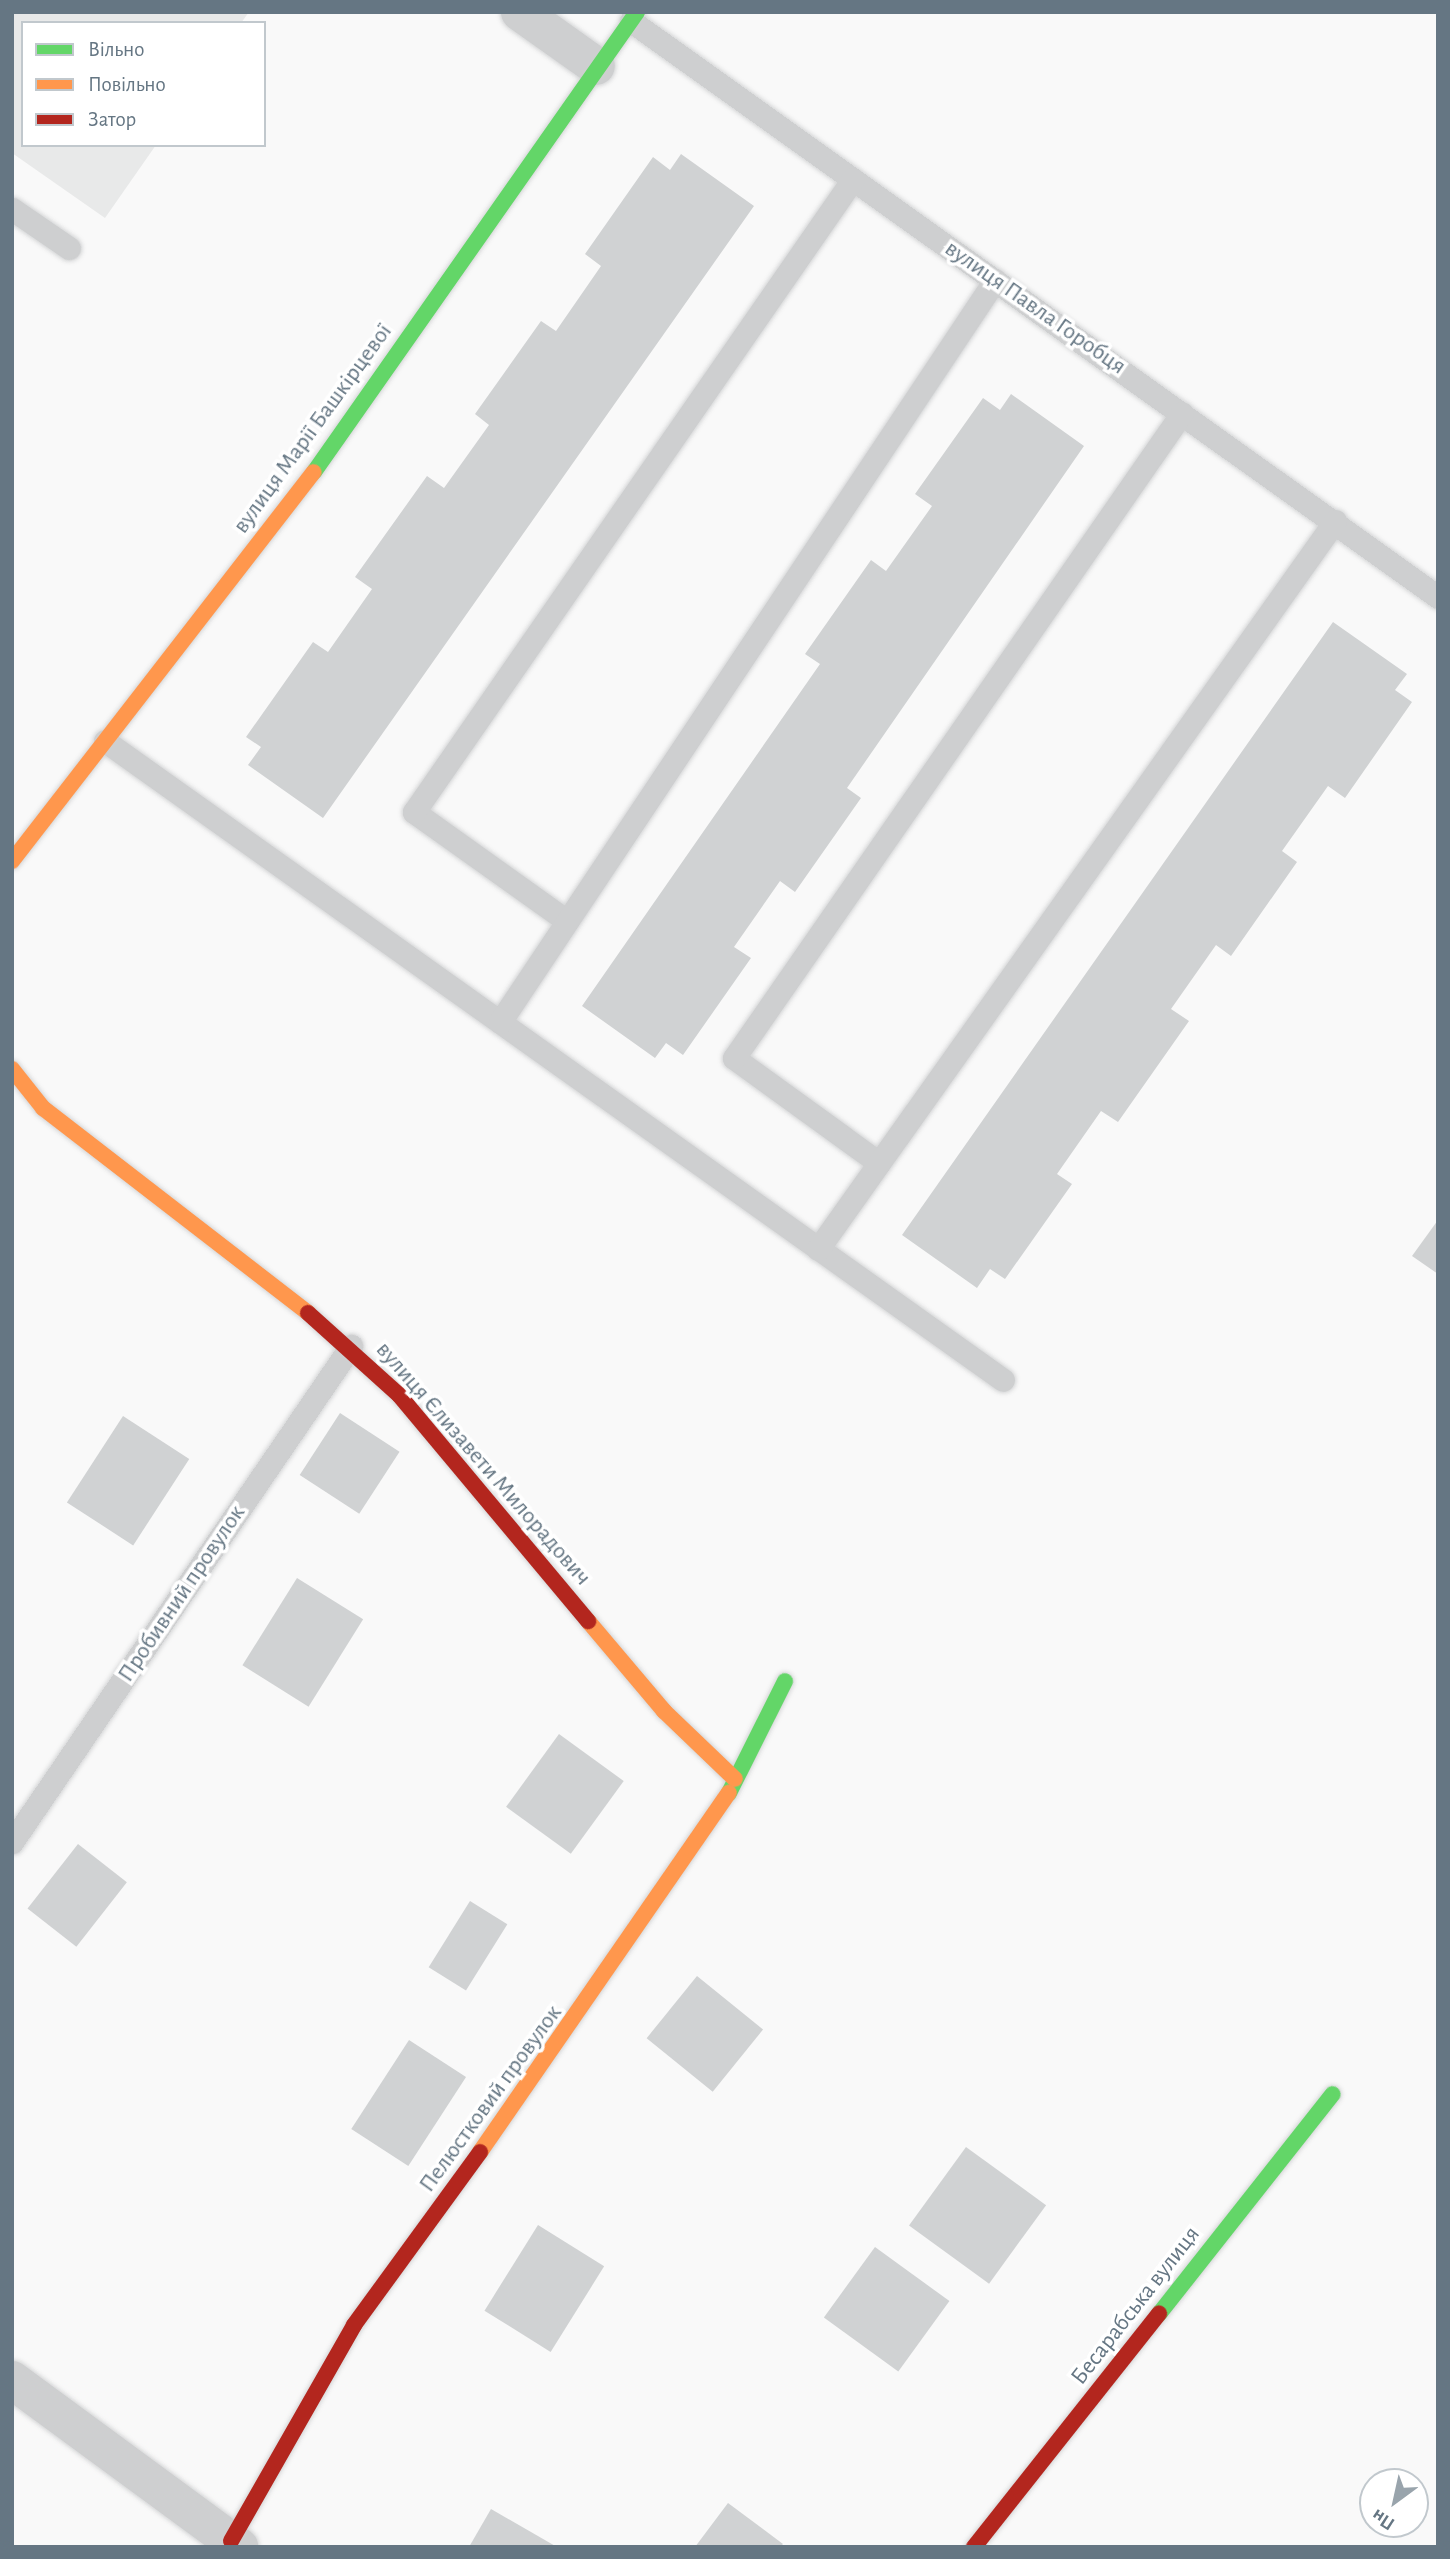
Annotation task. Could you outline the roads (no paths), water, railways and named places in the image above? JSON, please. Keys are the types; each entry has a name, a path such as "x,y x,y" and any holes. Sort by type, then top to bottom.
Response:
{"street":[{"path":"520,12 596,66"},
{"name":"вулиця Марії Башкірцевої","path":"12,861 311,476 596,66 634,16"},
{"name":"вулиця Єлизавети Милорадович","path":"12,1069 43,1108 351,1346 399,1395 664,1711 735,1779"},
{"name":"Пелюстковий провулок","path":"235,2544 354,2325 577,2018 735,1779 785,1681"},
{"name":"Бесарабська вулиця","path":"974,2547 1333,2094"},
{"path":"12,2380 235,2544"}],"lane":[{"name":"вулиця Павла Горобця","path":"634,16 853,179 1438,597"},
{"path":"567,921 414,812 853,179"},
{"path":"12,209 69,248"},
{"path":"500,1022 995,280"},
{"path":"879,1163 734,1058 1182,413"},
{"path":"818,1249 1335,521"},
{"path":"105,741 1003,1380"},
{"name":"Пробивний провулок","path":"12,1842 351,1346"}]}
